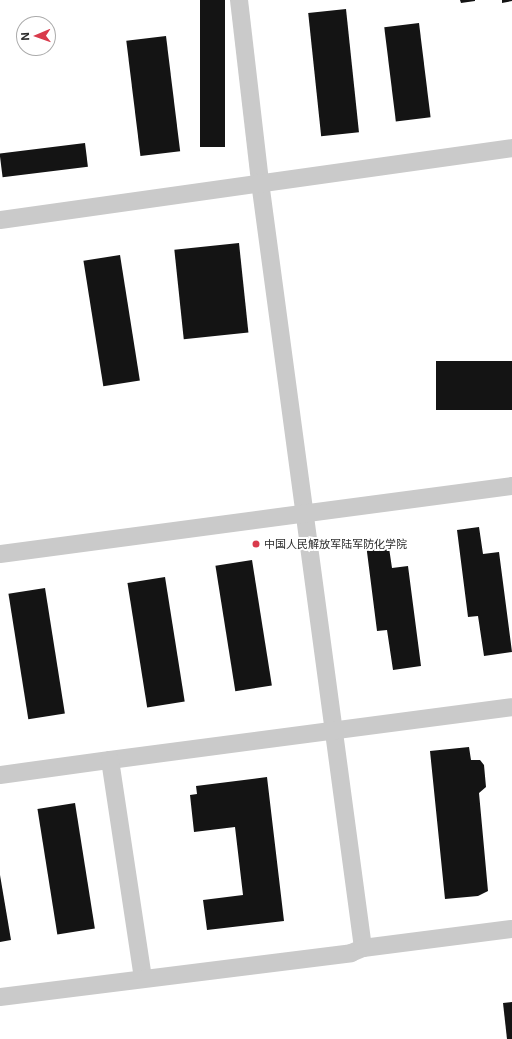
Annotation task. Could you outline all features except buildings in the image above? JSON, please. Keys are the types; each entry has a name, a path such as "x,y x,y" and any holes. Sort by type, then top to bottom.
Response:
{"street":[{"path":"239,0 260,182 363,948"},
{"path":"0,220 260,182 512,148"},
{"path":"0,554 512,486"},
{"path":"0,775 512,707"},
{"path":"110,760 143,977"},
{"path":"0,997 143,977 351,953 363,948 512,929"}],"place":[{"name":"中国人民解放军陆军防化学院","path":"256,544"}]}
